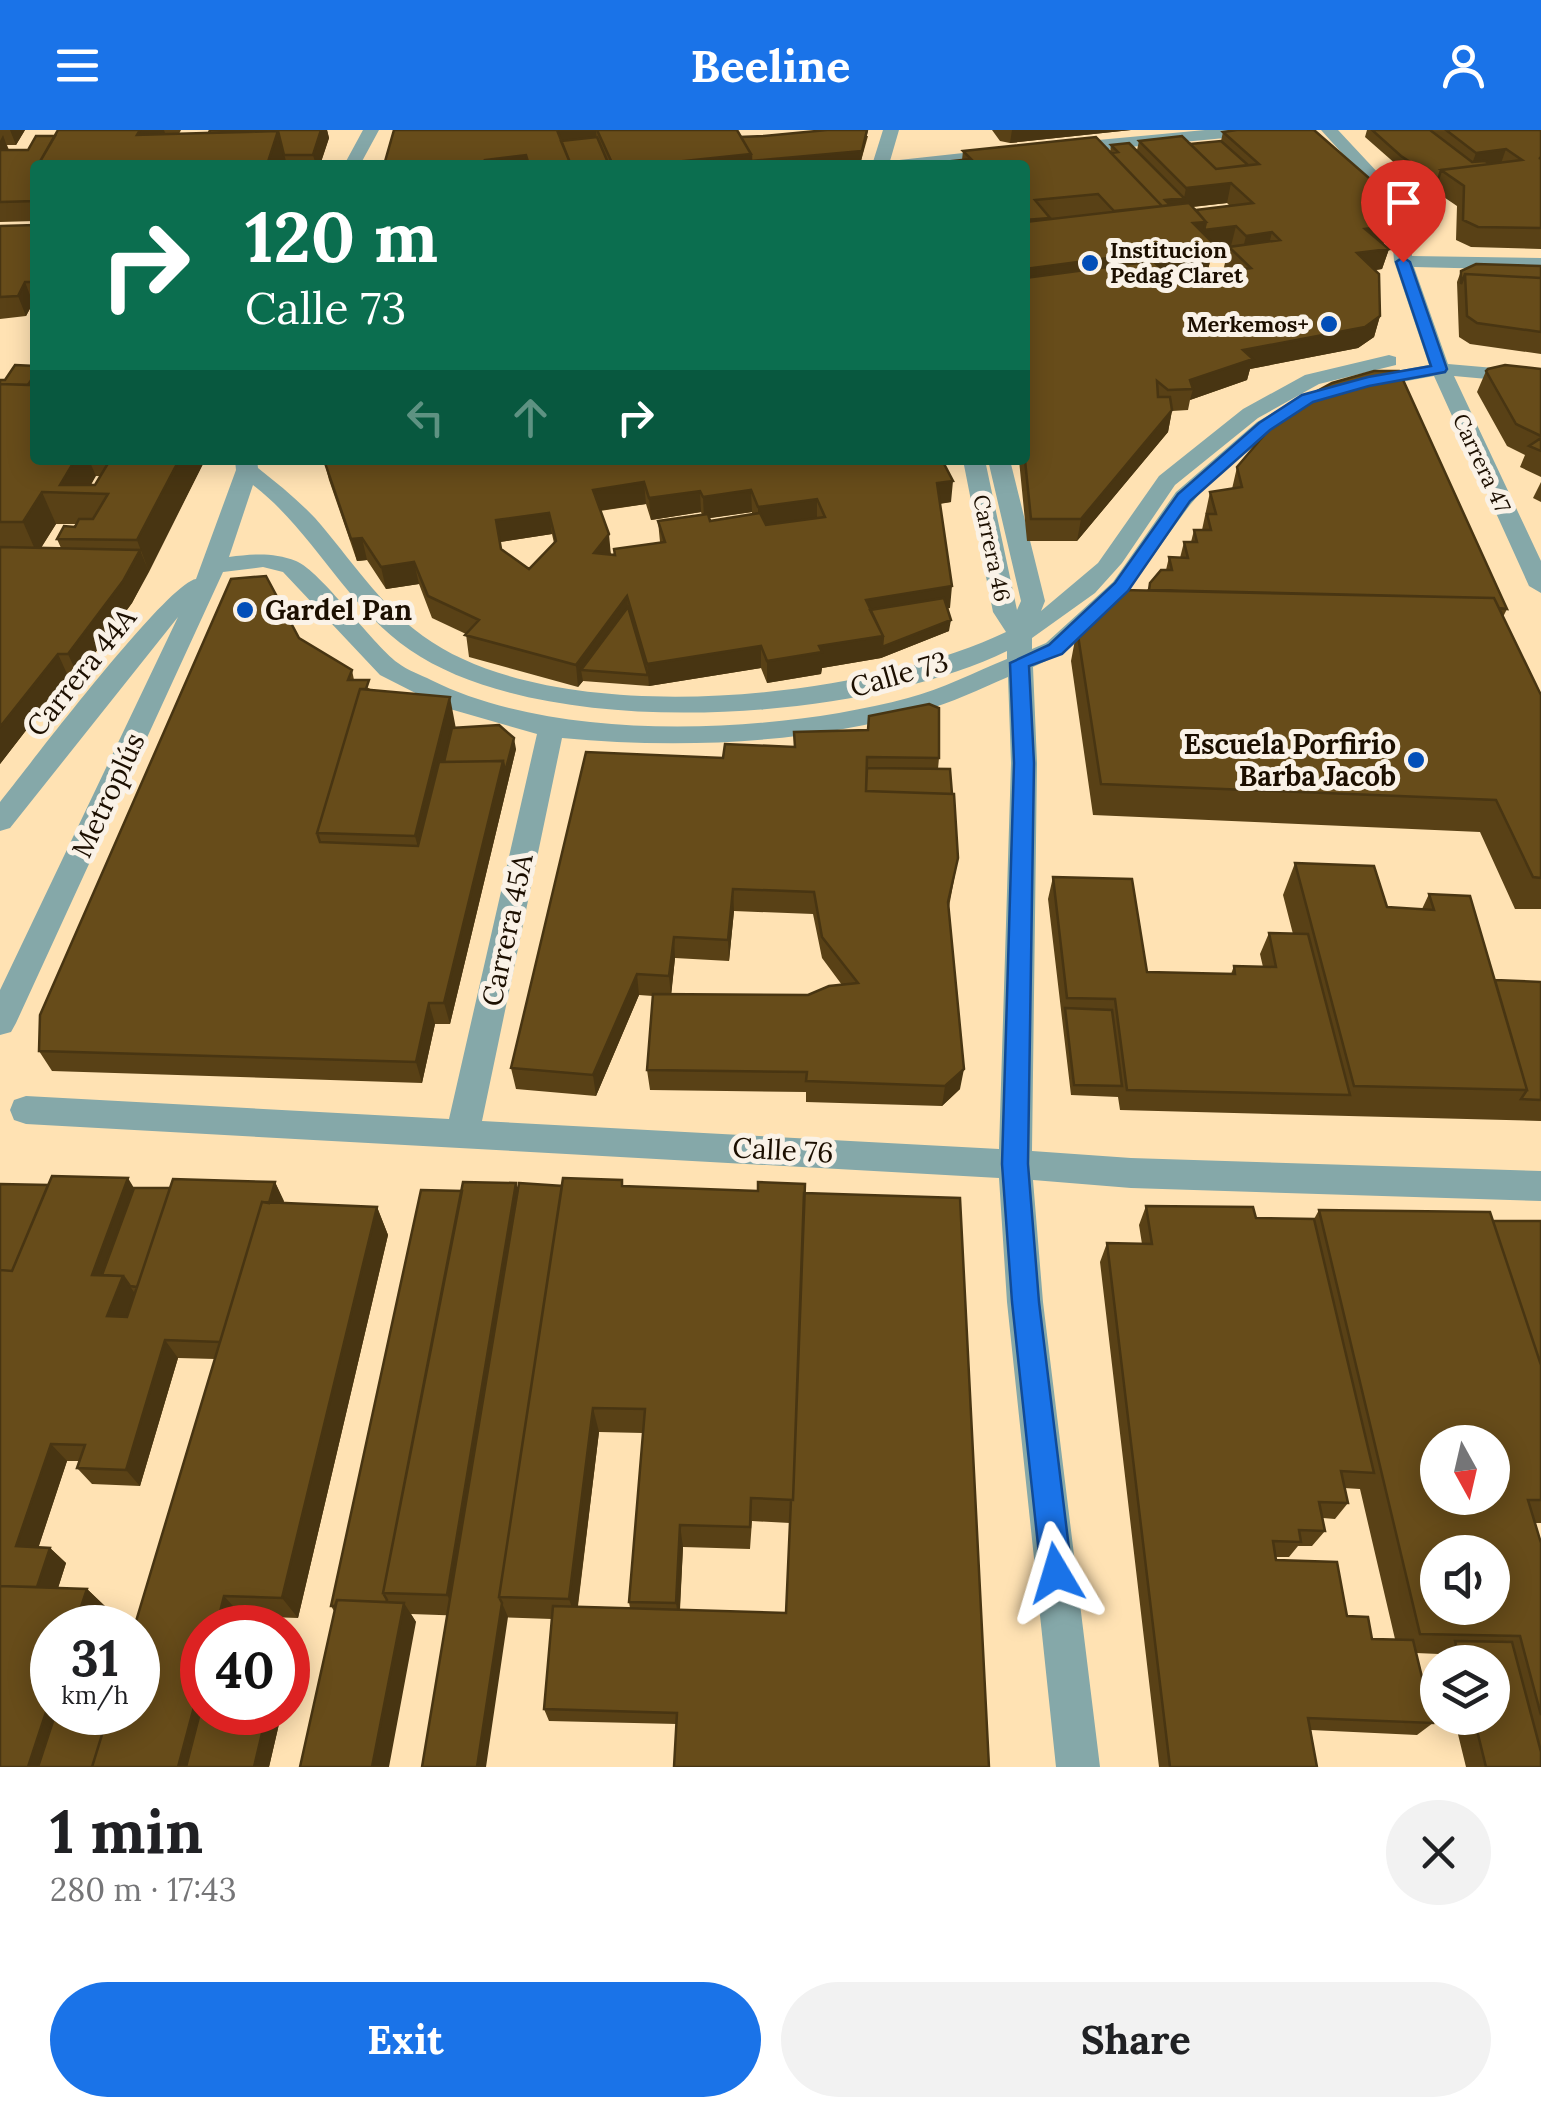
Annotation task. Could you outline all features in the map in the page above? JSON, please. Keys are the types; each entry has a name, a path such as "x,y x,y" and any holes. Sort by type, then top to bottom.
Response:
{"street":[{"path":"882,160 891,130"},
{"path":"1046,150 1257,130"},
{"name":"Carrera 47","path":"1329,130 1399,205 1403,262 1437,362 1539,579"},
{"path":"355,160 369,134"},
{"path":"364,160 369,134"},
{"path":"919,160 966,150 1026,152"},
{"path":"1403,262 1541,264"},
{"name":"Calle 73","path":"214,566 247,560 291,567 389,669 452,701 550,728 628,735 783,728 918,704 1055,649 1121,587 1184,497 1264,426 1307,398 1437,362 1541,378"},
{"name":"Calle 73","path":"252,465 288,503 344,574 403,634 474,675 509,686 617,699 775,698 912,677 1048,620 1106,568 1162,485 1249,412 1297,383 1356,366 1541,363"},
{"name":"Metroplús","path":"0,1023 214,566 249,465"},
{"name":"Carrera 46","path":"975,465 1005,612 1019,633"},
{"name":"Carrera 46","path":"1000,465 1033,601 1019,633 1024,763 1015,1164 1028,1322 1078,1767"},
{"name":"Carrera 44A","path":"0,820 162,619 214,566"},
{"path":"312,588 344,574"},
{"path":"775,698 783,728"},
{"name":"Carrera 45A","path":"462,1132 550,728"},
{"name":"Calle 76","path":"26,1110 1015,1164 1131,1174 1541,1186"}],"building":[{"path":"58,130 140,130 137,135 278,131 269,160 41,160"},
{"path":"210,130 321,130 313,155 284,155 278,131 209,133"},
{"path":"394,130 557,130 569,160 528,160 526,155 485,160 385,160"},
{"path":"597,130 737,130 751,154 694,160 611,160"},
{"path":"867,130 862,151 751,160 741,137"},
{"path":"1314,130 1400,205 1369,209 1389,226 1365,229 1389,249 1357,253 1379,274 1380,316 1365,327 1243,350 1253,359 1190,380 1193,389 1168,390 1157,381 1158,397 1170,397 1172,410 1081,519 1031,519 1026,465 1030,465 1030,277 1153,261 1169,276 1251,268 1229,247 1280,240 1272,232 1246,236 1236,226 1204,230 1206,222 1196,210 1253,203 1231,183 1186,188 1139,141 1182,136 1216,169 1259,164 1223,132"},
{"path":"1372,130 1430,130 1472,162 1490,164 1441,170 1438,180 1401,156"},
{"path":"1446,130 1541,130 1541,228 1478,227 1463,220 1464,186 1441,170 1522,160 1506,149 1476,153"},
{"path":"36,136 55,136 41,160 30,160 30,201 0,202 0,150 28,150"},
{"path":"597,137 607,160 569,160 561,141"},
{"path":"1096,137 1162,206 1114,211 1098,194 1035,200 1050,218 1030,220 1030,160 962,160 971,159 963,151"},
{"path":"1221,141 1248,165 1216,169 1190,144"},
{"path":"1129,143 1184,198 1165,200 1170,205 1162,206 1111,153 1118,152 1111,145"},
{"path":"1189,203 1206,222 1193,223 1214,244 1030,268 1030,221"},
{"path":"30,225 30,282 25,282 18,296 0,297 0,226"},
{"path":"1476,264 1541,266 1541,278 1465,274 1461,284 1461,271"},
{"path":"1465,274 1541,278 1541,332 1477,323 1467,316"},
{"path":"15,365 30,366 28,385 0,384 0,380 5,380"},
{"path":"1505,365 1541,369 1541,436 1516,424 1486,371"},
{"path":"1374,371 1399,371 1507,609 1499,608 1494,598 1149,590 1161,570 1172,570 1169,557 1188,558 1184,542 1197,542 1194,530 1211,530 1207,514 1216,514 1210,492 1242,487 1237,467 1288,407 1332,383"},
{"path":"0,384 30,385 30,465 72,465 60,485 95,485 107,465 176,465 137,540 57,539 64,526 75,527 79,519 93,519 108,494 42,492 23,522 0,522"},
{"path":"1541,438 1541,451 1529,446"},
{"path":"326,465 945,465 953,481 937,483 952,586 866,600 883,636 819,646 822,652 767,661 761,646 647,664 627,596 576,665 465,635 479,620 428,596 414,562 381,567 362,538 351,539","holes":["644,482 649,498 700,491 703,497 751,490 758,507 817,499 825,517 766,525 760,513 710,521 708,514 658,521 665,542 614,549 615,555 594,553 609,534 593,490","549,513 556,541 529,569 501,549 496,520"]},
{"path":"0,547 140,550 123,581 68,654 58,654 0,727"},
{"path":"266,576 299,638 352,670 348,680 369,680 366,689 360,689 317,833 320,842 418,846 439,762 503,761 444,1003 429,1003 416,1062 39,1051 40,1015 231,579"},
{"path":"1122,590 1494,598 1541,695 1541,878 1533,877 1496,800 1101,784 1077,629"},
{"path":"944,598 951,620 882,647 883,636 870,610"},
{"path":"628,607 648,675 581,670"},
{"path":"360,689 450,697 415,836 317,833"},
{"path":"929,704 939,708 939,758 867,757 866,791 954,794 958,858 948,902 964,1069 945,1086 806,1081 807,1072 647,1070 653,994 808,995 829,986 858,983 822,937 814,892 733,889 728,940 674,937 669,976 637,974 593,1075 511,1068 586,752 723,758 725,744 795,747 794,732 868,730 869,716"},
{"path":"499,725 514,738 505,772 503,761 444,762 452,728"},
{"path":"867,768 950,769 952,794 866,791"},
{"path":"1295,863 1374,866 1387,907 1434,910 1429,894 1470,896 1527,1090 1354,1086"},
{"path":"1053,877 1132,879 1147,972 1235,974 1234,966 1276,967 1269,933 1308,934 1350,1095 1127,1090 1115,999 1067,998"},
{"path":"1495,980 1541,982 1541,1100 1521,1099 1527,1090"},
{"path":"1065,1008 1112,1010 1122,1086 1074,1085"},
{"path":"52,1176 128,1178 92,1275 123,1276 107,1316 127,1317 173,1179 275,1182 269,1203 262,1202 220,1342 165,1340 126,1470 77,1468 85,1445 51,1444 16,1546 50,1548 37,1587 0,1586 0,1270 12,1271"},
{"path":"563,1178 622,1180 622,1186 758,1191 758,1182 805,1184 793,1500 751,1498 750,1527 680,1525 676,1603 629,1602 645,1409 593,1408 569,1599 499,1597"},
{"path":"463,1182 516,1183 447,1595 383,1593"},
{"path":"519,1183 562,1186 477,1767 422,1767"},
{"path":"0,1184 48,1185 12,1271 0,1270"},
{"path":"134,1188 170,1188 137,1287 130,1286 123,1276 102,1275"},
{"path":"421,1190 462,1191 383,1593 387,1600 337,1600 331,1606"},
{"path":"804,1193 960,1198 989,1767 674,1767 677,1713 544,1709 553,1606 786,1613"},
{"path":"262,1202 377,1207 282,1598 224,1596 222,1605 180,1605 180,1735 187,1735 178,1767 92,1767 102,1735 160,1735 160,1605 141,1605"},
{"path":"1146,1206 1253,1207 1256,1218 1314,1219 1374,1473 1341,1471 1348,1503 1319,1502 1325,1531 1299,1530 1301,1542 1273,1541 1276,1560 1337,1562 1347,1616 1368,1617 1372,1639 1413,1640 1420,1669 1420,1722 1308,1718 1317,1767 1170,1767 1107,1243 1152,1244"},
{"path":"1319,1210 1490,1212 1541,1365 1541,1500 1528,1500 1541,1543 1541,1715 1520,1636 1420,1634"},
{"path":"1493,1221 1541,1221 1541,1365"},
{"path":"0,1586 87,1589 82,1605 30,1605 30,1735 39,1735 28,1767 0,1767"},
{"path":"337,1600 404,1603 372,1767 300,1767"},
{"path":"1455,1641 1512,1642 1541,1752 1541,1767 1486,1767 1478,1735 1510,1735 1510,1645 1456,1645"},
{"path":"48,1735 102,1735 92,1767 38,1767"},
{"path":"194,1735 262,1735 254,1767 186,1767"}],"place":[{"name":"Institucion Pedag Claret","path":"1090,263"},
{"name":"Merkemos+","path":"1329,324"},
{"name":"Gardel Pan","path":"245,610"},
{"name":"Escuela Porfirio Barba Jacob","path":"1416,760"}],"route":[{"path":"1056,1573 1015,1164 1024,763 1020,663 1055,649 1121,587 1184,497 1264,426 1307,398 1440,369 1403,262"}]}
